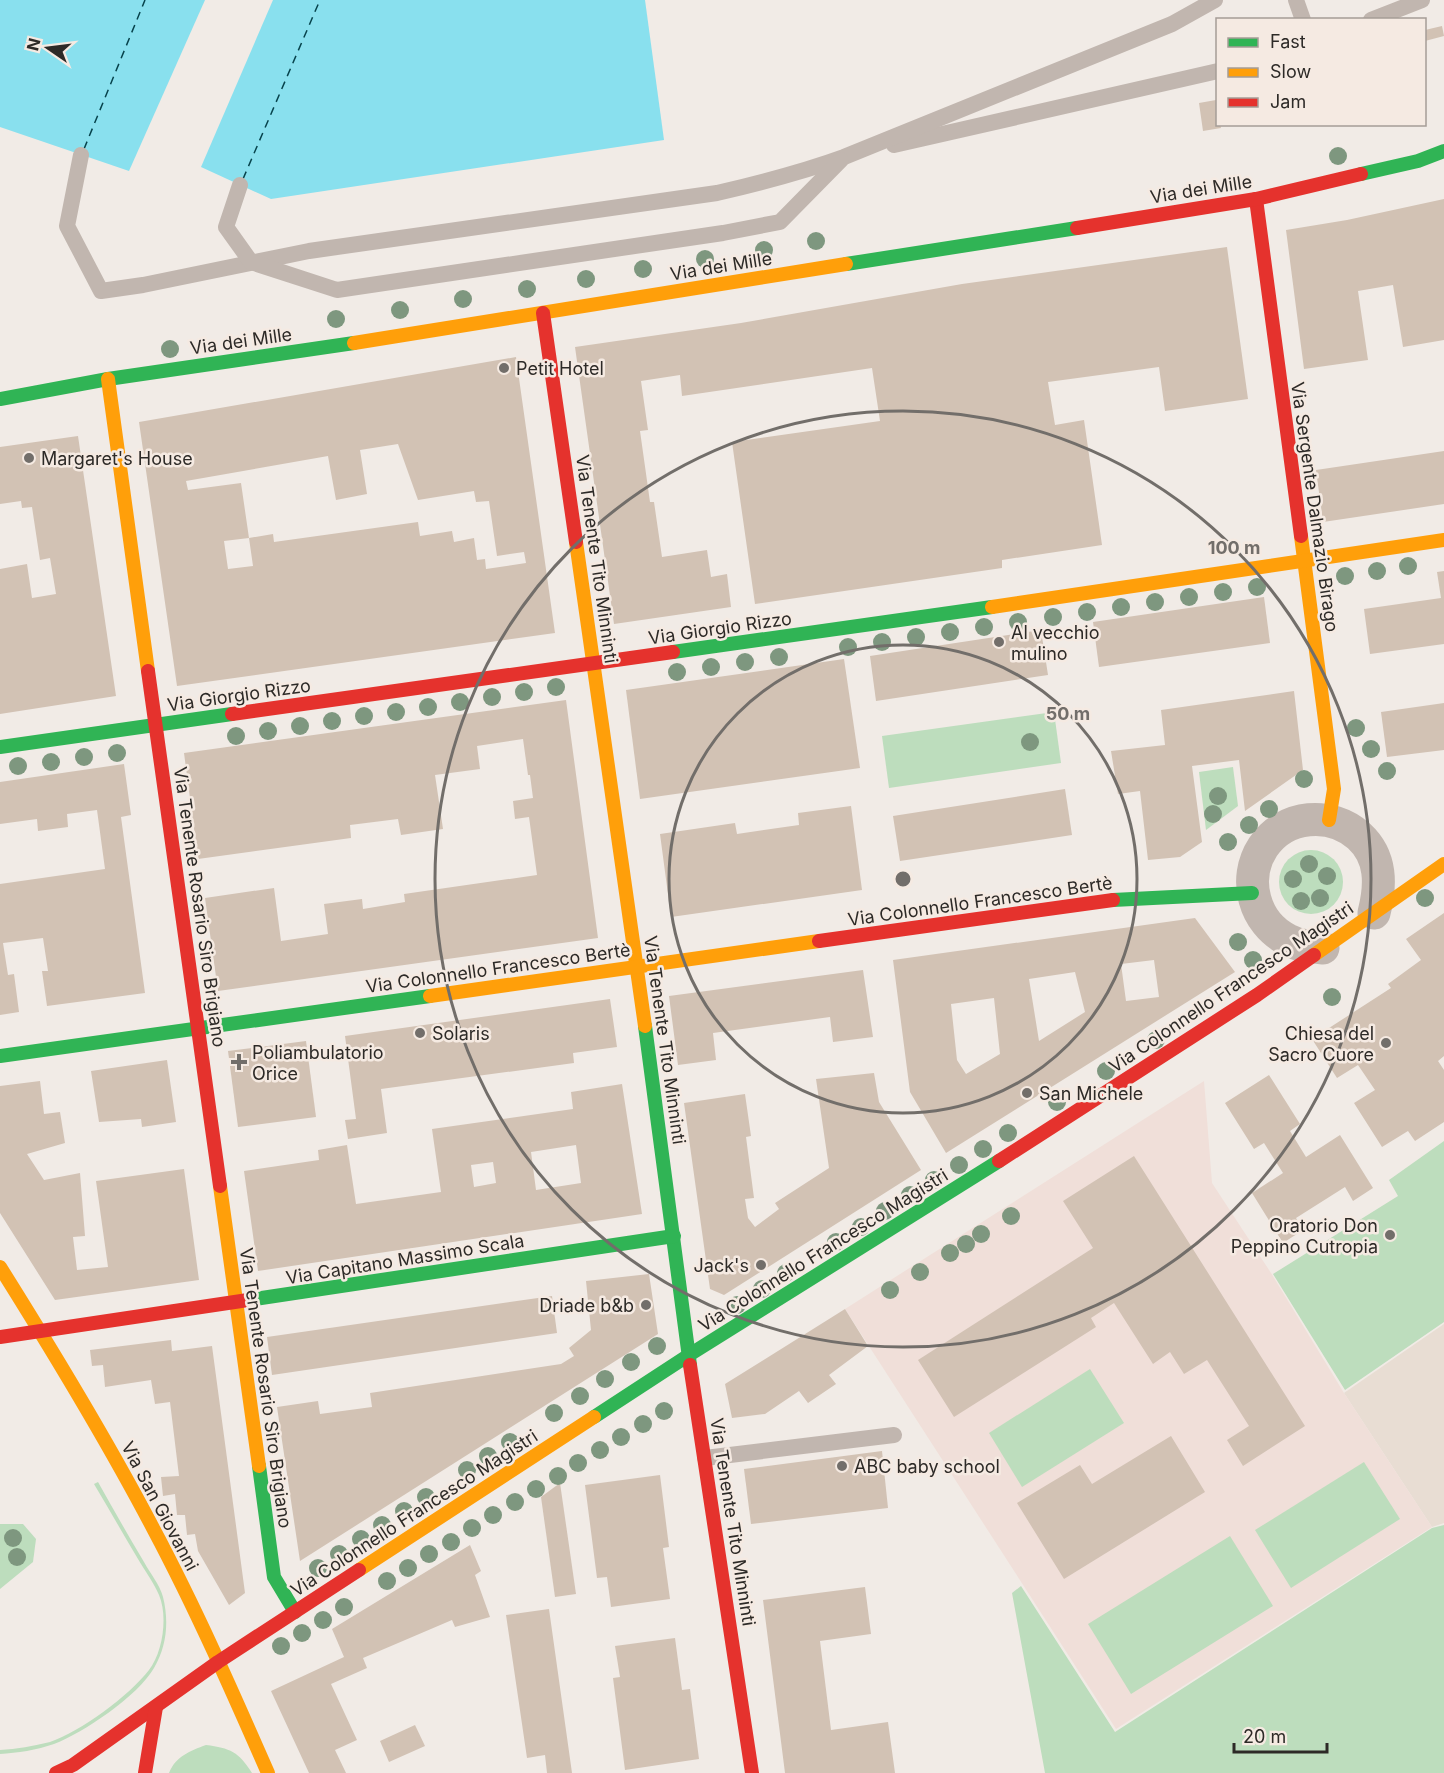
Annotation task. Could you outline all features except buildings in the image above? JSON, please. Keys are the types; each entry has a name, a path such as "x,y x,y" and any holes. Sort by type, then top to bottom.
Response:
{"street":[{"name":"Via dei Mille","path":"0,399 108,379 543,313 1257,199 1418,161 1444,151"},
{"name":"Via Sergente Dalmazio Birago","path":"1257,199 1334,789 1329,820"},
{"name":"Via Tenente Tito Minninti","path":"543,313 637,966 689,1355 752,1773"},
{"name":"Via Tenente Rosario Siro Brigiano","path":"108,379 274,1577 295,1612"},
{"name":"Via Giorgio Rizzo","path":"0,747 594,664 1444,540"},
{"path":"1323,948 1305,947 1276,933 1262,917 1252,893 1252,876 1257,860 1264,846 1277,832 1291,824 1310,819 1329,820 1353,831 1363,840 1378,866 1380,884 1374,912"},
{"name":"Via Colonnello Francesco Magistri","path":"56,1773 73,1765 218,1662 689,1355 1257,995 1444,864"},
{"name":"Via Colonnello Francesco Bertè","path":"0,1056 1113,900 1252,893"},
{"name":"Via Capitano Massimo Scala","path":"0,1337 674,1236"},
{"name":"Via San Giovanni","path":"0,1267 135,1494 218,1662 268,1773"},
{"path":"145,1773 156,1707"}],"lane":[{"path":"81,155 67,226 101,291 143,285 309,250 717,193 814,168 1172,24 1215,0"},
{"path":"1296,0 1302,18"},
{"path":"1376,18 1422,0"},
{"path":"240,185 226,227 251,262 337,290 723,233 780,222 844,157 1216,71"},
{"path":"705,1458 894,1435"}],"shaded area":[{"path":"1204,1081 1212,1183 1271,1273 1344,1393 1432,1527 1116,1729 845,1309"},
{"path":"1444,1324 1444,1523 1432,1527 1344,1393"}],"green space":[{"path":"1054,712 1061,763 889,788 882,736"},
{"path":"1233,767 1238,806 1206,830 1199,772"},
{"path":"1311,850 1329,856 1337,864 1343,882 1337,900 1329,908 1311,914 1293,908 1285,900 1279,882 1285,864 1293,856"},
{"name":"Oratorio Don Peppino Cutropia","path":"1444,1141 1444,1322 1345,1390 1273,1274 1398,1196 1389,1180"},
{"path":"1090,1369 1124,1423 1022,1487 989,1433"},
{"path":"1364,1462 1400,1519 1291,1588 1255,1530"},
{"path":"98,1482 162,1593 166,1624 162,1651 154,1668 136,1690 94,1723 54,1744 27,1751 0,1754 0,1750 50,1742 75,1730 117,1701 141,1680 158,1654 163,1634 163,1613 159,1595 94,1484"},
{"path":"0,1524 23,1524 36,1539 33,1562 0,1589"},
{"path":"1444,1525 1444,1773 1045,1773 1012,1593 1021,1586 1115,1732 1432,1528"},
{"path":"1230,1536 1273,1606 1131,1694 1088,1624"},
{"path":"206,1745 233,1752 243,1760 252,1773 169,1773 180,1758"}],"water":[{"path":"0,0 205,0 129,171 0,127"},
{"path":"273,0 645,0 664,140 271,199 201,167"}],"ferry route":[{"path":"84,149 145,0"},
{"path":"243,179 320,0"}],"traffic: fast":[{"path":"1361,174 1418,161 1444,151"},
{"path":"846,264 1077,228"},
{"path":"0,399 108,379 354,343"},
{"path":"673,652 992,607"},
{"path":"0,747 232,714"},
{"path":"1113,900 1252,893"},
{"path":"0,1056 430,996"},
{"path":"645,1026 690,1365"},
{"path":"594,1417 999,1161"},
{"path":"248,1300 674,1236"},
{"path":"259,1466 274,1577 295,1612"}],"traffic: slow":[{"path":"354,343 846,264"},
{"path":"108,379 148,671"},
{"path":"1301,536 1334,789 1329,820"},
{"path":"992,607 1444,540"},
{"path":"576,542 645,1026"},
{"path":"1314,955 1444,864"},
{"path":"430,996 819,941"},
{"path":"220,1186 259,1466"},
{"path":"0,1267 80,1397 154,1530 199,1620 268,1773"},
{"path":"359,1570 594,1417"}],"traffic: jam":[{"path":"1077,228 1256,199 1361,174"},
{"path":"1256,199 1301,536"},
{"path":"543,313 576,542"},
{"path":"232,714 673,652"},
{"path":"148,671 220,1186"},
{"path":"819,941 1113,900"},
{"path":"999,1161 1257,995 1314,955"},
{"path":"0,1337 248,1300"},
{"path":"690,1365 752,1773"},
{"path":"56,1773 73,1765 218,1662 359,1570"},
{"path":"145,1773 156,1707"}],"place":[{"name":"Petit Hotel","path":"504,368"},
{"name":"Margaret's House","path":"29,458"},
{"name":"Al vecchio mulino","path":"999,642"},
{"name":"Solaris","path":"420,1033"},
{"name":"Chiesa del Sacro Cuore","path":"1386,1043"},
{"name":"Poliambulatorio Orice","path":"239,1062"},
{"name":"San Michele","path":"1027,1093"},
{"name":"Oratorio Don Peppino Cutropia","path":"1390,1235"},
{"name":"Jack's","path":"761,1265"},
{"name":"Driade b&b","path":"646,1305"},
{"name":"ABC baby school","path":"842,1466"}]}
